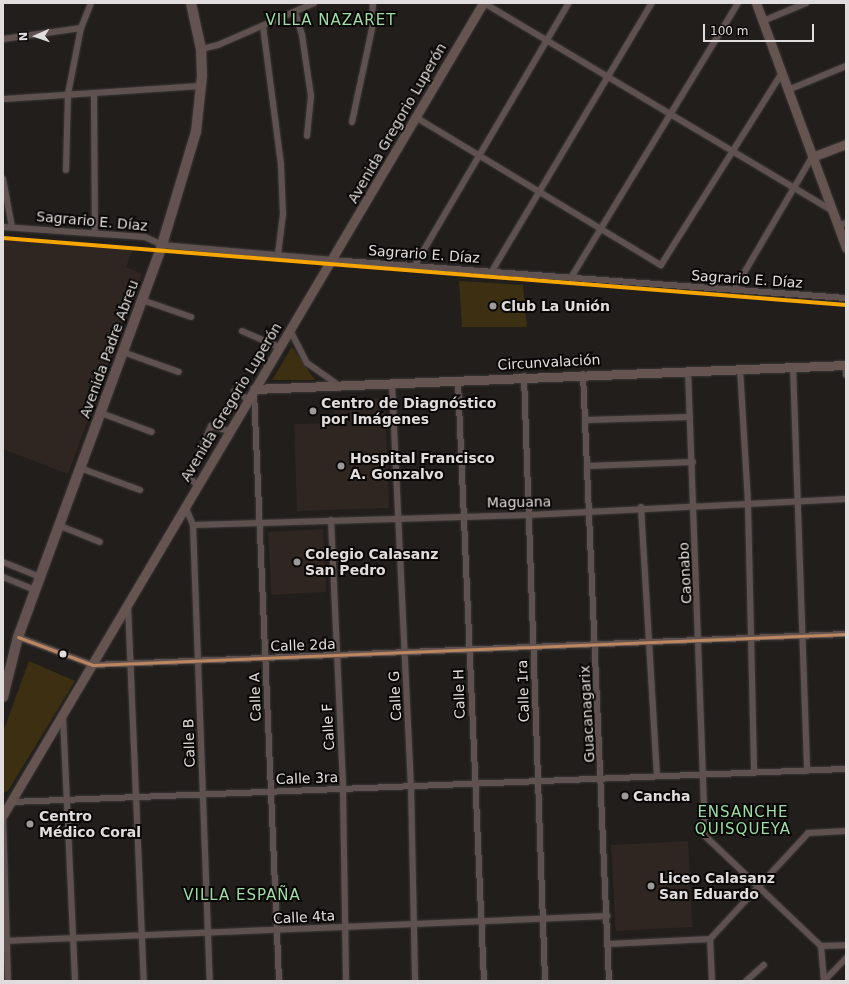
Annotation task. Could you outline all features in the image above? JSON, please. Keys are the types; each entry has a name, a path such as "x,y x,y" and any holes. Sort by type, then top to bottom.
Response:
{"main road":[{"name":"Avenida Padre Abreu","path":"3,697 18,636 162,245 196,132 201,86 201,49 191,3"},
{"name":"Avenida Gregorio Luperón","path":"3,814 12,802 229,431 484,3"},
{"path":"754,4 763,21 831,210 842,224 846,248"},
{"path":"812,157 846,144"},
{"name":"Circunvalación","path":"254,389 392,385 524,376 846,365"},
{"path":"3,805 12,802"}],"street":[{"path":"66,170 68,94 81,28 91,3"},
{"path":"201,49 263,26 314,3"},
{"path":"352,122 372,29 373,3"},
{"path":"484,3 548,38 730,151 831,210"},
{"path":"415,265 569,3"},
{"path":"492,270 652,3"},
{"path":"572,276 668,113 738,3"},
{"path":"763,21 806,3"},
{"path":"295,12 302,35 311,96 306,136"},
{"path":"263,26 281,165 283,214 278,255"},
{"path":"3,39 81,28"},
{"path":"788,90 846,66"},
{"path":"416,118 479,154 538,192 661,264 730,151 782,73"},
{"path":"3,99 201,86"},
{"path":"94,93 95,232"},
{"path":"734,290 812,157"},
{"path":"3,179 12,227"},
{"name":"Sagrario E. Díaz","path":"3,226 145,236 162,245 332,260 492,270 846,298"},
{"path":"142,300 191,317"},
{"path":"290,330 307,362 342,387"},
{"path":"242,332 279,347"},
{"path":"123,352 180,372"},
{"path":"846,365 846,375"},
{"path":"793,366 800,500 807,770"},
{"path":"740,368 748,503 754,772"},
{"name":"Caonabo","path":"688,370 700,639 702,775 707,841 821,946"},
{"name":"Guacanagarix","path":"584,374 595,644 603,778 609,981"},
{"name":"Calle 1ra","path":"524,376 546,981"},
{"name":"Calle H","path":"458,381 475,783 483,921 484,981"},
{"name":"Calle G","path":"392,385 411,786 415,981"},
{"name":"Calle A","path":"254,389 279,981"},
{"path":"234,391 248,399"},
{"path":"101,413 152,432"},
{"path":"586,420 690,417"},
{"path":"198,485 188,477 211,426 229,431"},
{"path":"588,466 692,462"},
{"path":"80,468 140,490"},
{"name":"Maguana","path":"193,525 464,515 529,515 641,507 846,499"},
{"name":"Calle B","path":"185,506 193,525 210,981"},
{"path":"641,507 657,776"},
{"name":"Calle F","path":"331,520 343,789 346,981"},
{"path":"58,525 100,542"},
{"path":"3,562 40,577"},
{"path":"3,577 35,590"},
{"path":"128,603 144,981"},
{"name":"Calle 2da","path":"18,636 93,665 846,634"},
{"path":"63,716 74,981"},
{"name":"Calle 3ra","path":"12,802 846,769"},
{"path":"3,814 5,941 8,981"},
{"path":"608,944 710,938 808,834 846,831"},
{"name":"Calle 4ta","path":"5,941 208,934 607,916"},
{"path":"710,938 712,981"},
{"path":"824,981 821,946 846,945"},
{"path":"824,981 846,958"},
{"path":"746,981 764,965"}],"shaded area":[{"path":"3,240 133,249 126,267 142,274 68,474 3,449"},
{"name":"Club La Unión","path":"459,281 523,285 527,327 462,327"},
{"path":"292,347 315,380 272,380"},
{"name":"Hospital Francisco A. Gonzalvo","path":"385,398 389,508 297,511 294,424 334,423 333,400"},
{"name":"Colegio Calasanz San Pedro","path":"323,529 326,592 271,595 268,532"},
{"path":"29,661 75,681 8,791 3,793 3,732"},
{"name":"Liceo Calasanz San Eduardo","path":"688,841 693,927 616,931 611,845"}],"transit line":[{"path":"3,238 846,305"},
{"path":"18,637 93,665 846,634"}],"place":[{"name":"Club La Unión","path":"493,306"},
{"name":"Centro de Diagnóstico por Imágenes","path":"313,411"},
{"name":"Hospital Francisco A. Gonzalvo","path":"341,466"},
{"name":"Colegio Calasanz San Pedro","path":"297,562"},
{"name":"Cancha","path":"625,796"},
{"name":"Centro Médico Coral","path":"30,824"},
{"name":"Liceo Calasanz San Eduardo","path":"651,886"}],"district":[{"name":"VILLA NAZARET","path":"331,21"},
{"name":"ENSANCHE QUISQUEYA","path":"743,820"},
{"name":"VILLA ESPAÑA","path":"242,896"}]}
